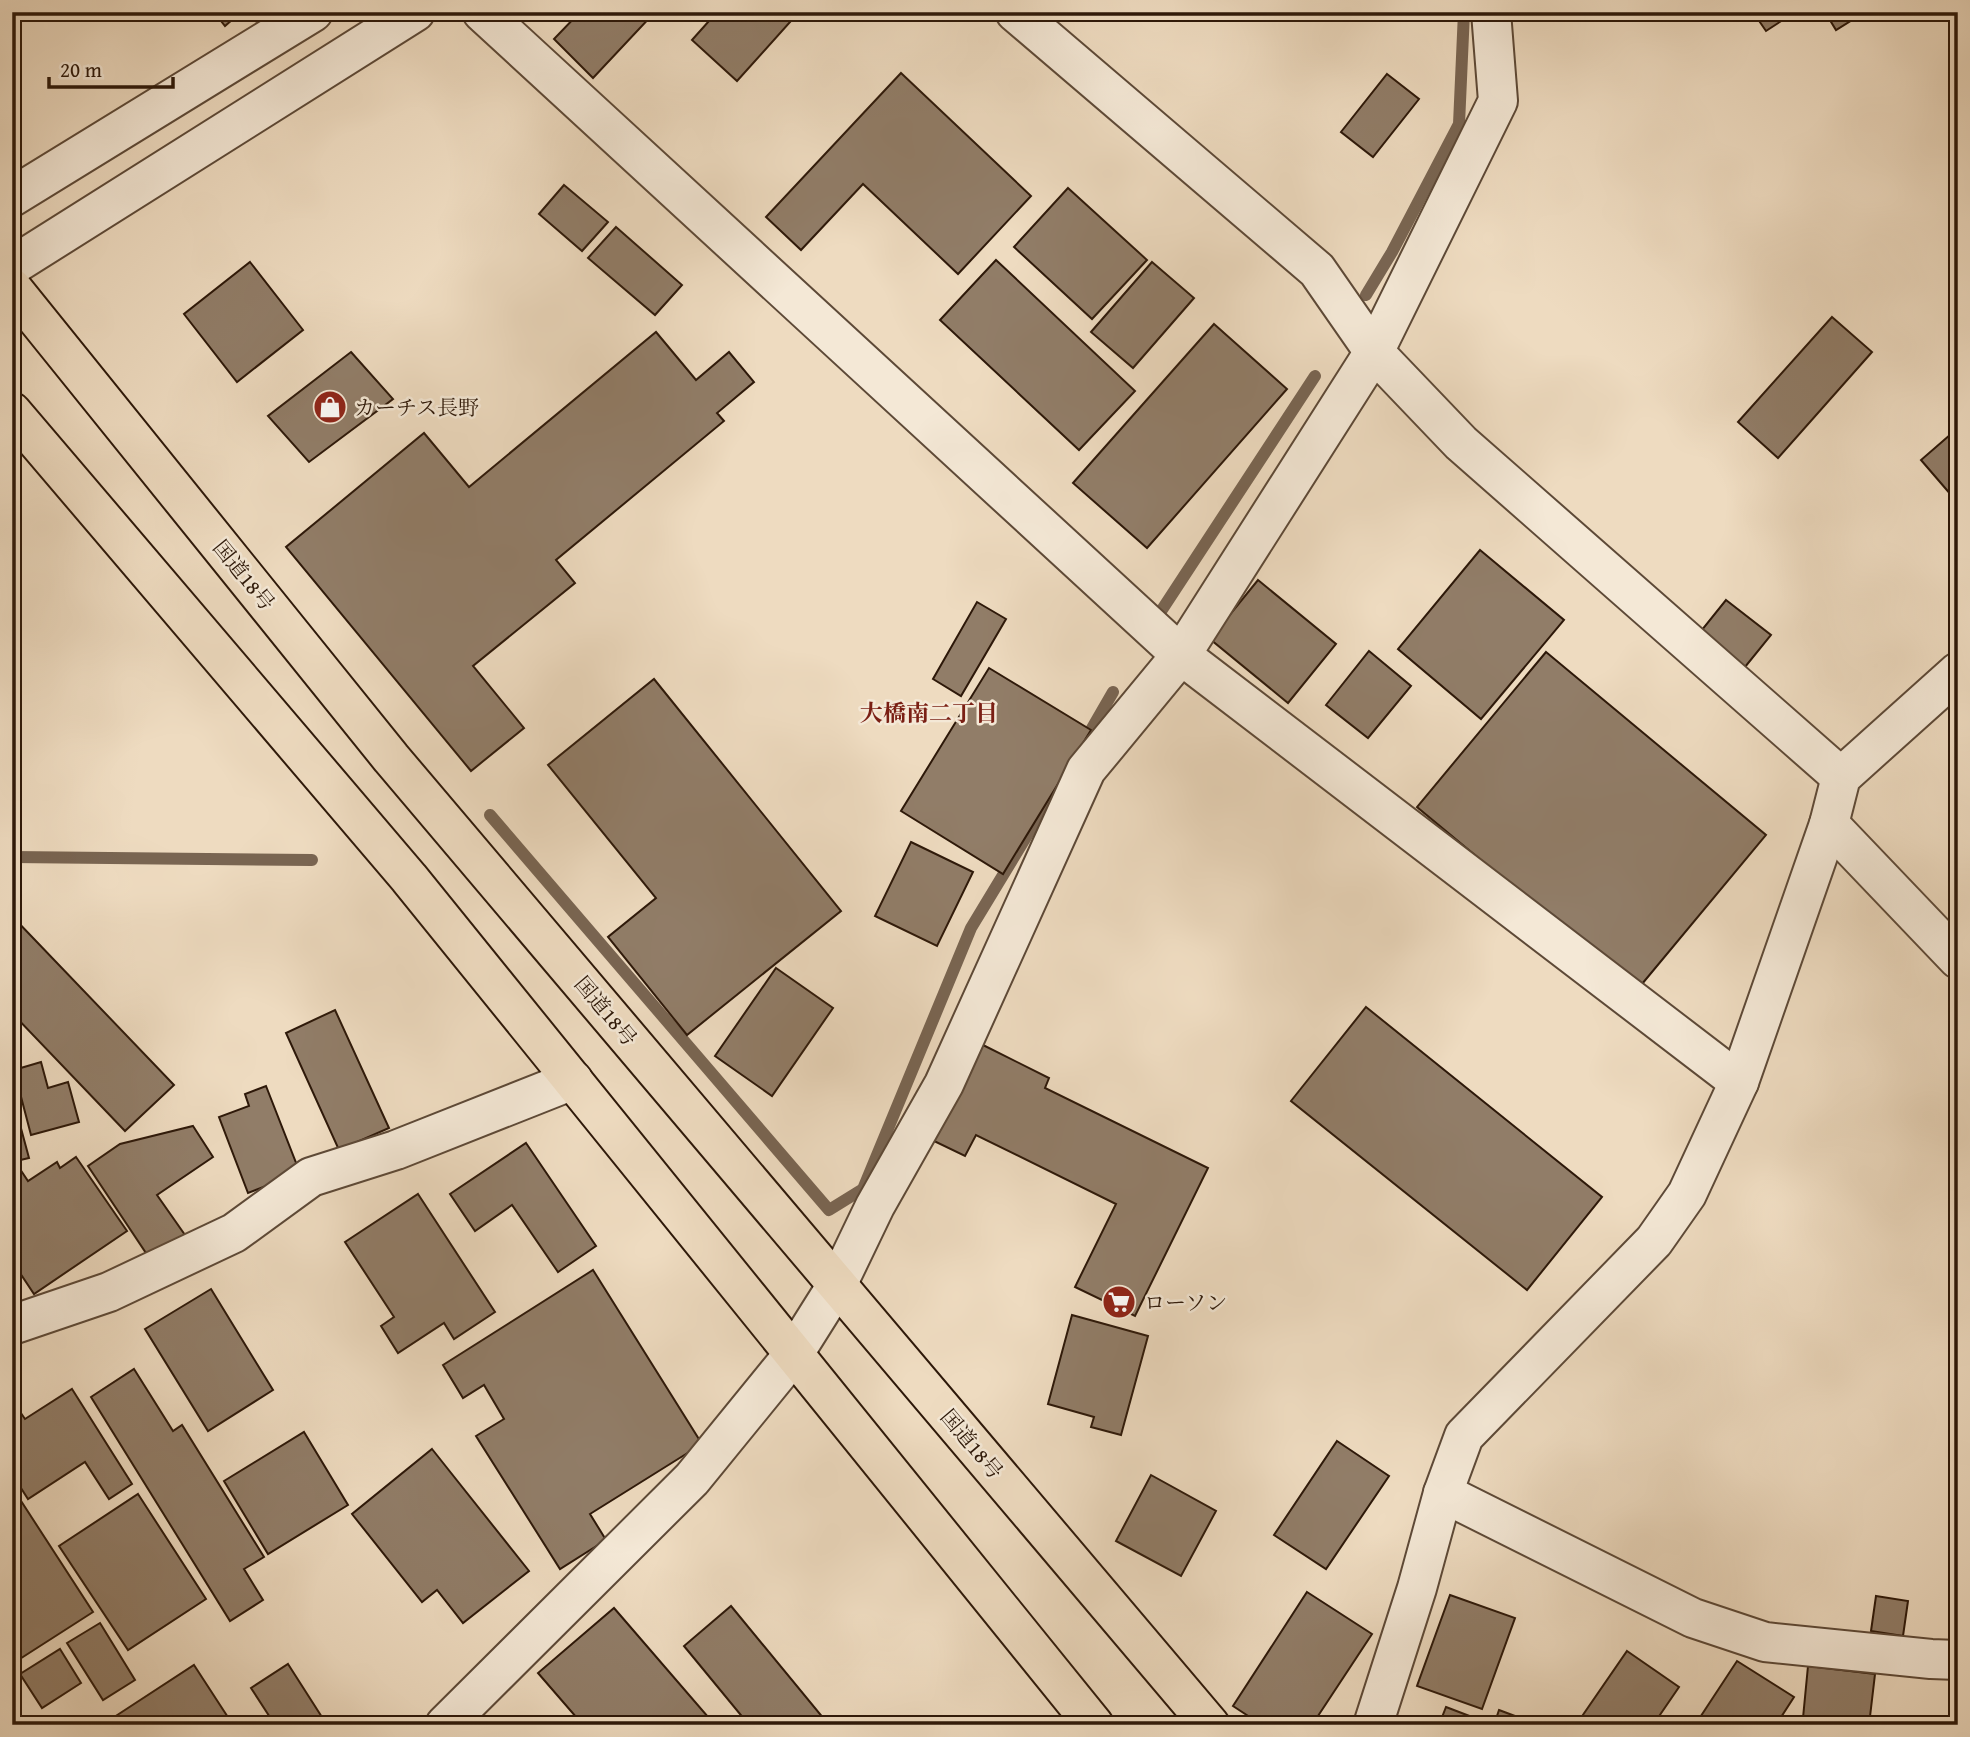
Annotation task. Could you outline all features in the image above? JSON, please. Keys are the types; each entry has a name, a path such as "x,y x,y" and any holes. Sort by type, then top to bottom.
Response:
{"highway":[{"name":"国道18号","path":"12,288 391,758 1210,1725"},
{"path":"12,412 409,878 1094,1725"}],"street":[{"path":"12,197 313,12"},
{"path":"12,266 415,12"},
{"path":"482,12 1181,655 1739,1082"},
{"path":"1015,12 1317,270 1374,352 1461,443 1841,777"},
{"path":"445,1725 692,1479 793,1355 837,1285 875,1206 944,1084 1086,770 1181,655 1374,352 1498,101 1491,12"},
{"path":"1373,1725 1417,1588 1443,1493 1464,1436 1654,1241 1687,1194 1739,1082 1829,824 1841,777 1958,672"},
{"path":"1829,824 1958,959"},
{"path":"12,1325 109,1292 234,1233 311,1177 396,1150 573,1080"},
{"path":"1443,1493 1693,1618 1765,1642 1958,1660"}],"building":[{"path":"214,12 241,12 225,26"},
{"path":"580,12 655,12 593,78 554,39"},
{"path":"717,12 799,12 737,81 692,40"},
{"path":"1753,12 1795,12 1766,31"},
{"path":"1825,12 1865,12 1836,30"},
{"path":"901,73 1031,196 958,274 863,184 801,250 766,217"},
{"path":"1387,74 1419,99 1373,157 1341,132"},
{"path":"564,185 608,222 582,251 539,214"},
{"path":"1068,188 1147,260 1092,319 1014,247"},
{"path":"616,227 682,285 655,315 588,258"},
{"path":"996,260 1135,391 1079,450 940,320"},
{"path":"250,262 303,330 237,382 184,314"},
{"path":"1152,262 1194,298 1133,368 1091,332"},
{"path":"1832,317 1872,352 1778,458 1738,422"},
{"path":"1214,324 1287,389 1147,548 1073,483"},
{"path":"656,332 696,380 729,352 754,382 717,413 724,421 556,560 575,583 473,666 524,728 471,771 286,547 424,433 469,487"},
{"name":"カーチス長野","path":"351,352 393,399 309,462 268,416"},
{"path":"1958,428 1958,503 1921,460"},
{"path":"1480,550 1564,620 1481,719 1398,649"},
{"path":"1258,580 1336,644 1288,703 1210,639"},
{"path":"1726,600 1771,635 1745,667 1701,631"},
{"path":"977,602 1006,619 961,696 933,679"},
{"path":"1369,651 1411,686 1368,738 1326,705"},
{"path":"1546,652 1766,835 1637,990 1417,807"},
{"path":"989,668 1091,730 1003,874 901,811"},
{"path":"654,679 841,911 687,1035 608,937 656,898 548,765"},
{"path":"911,842 973,872 937,946 875,916"},
{"path":"12,916 174,1085 125,1131 12,1013"},
{"path":"776,968 833,1008 772,1096 715,1056"},
{"path":"1366,1007 1602,1197 1527,1290 1291,1101"},
{"path":"335,1010 389,1128 339,1150 286,1033"},
{"path":"981,1044 1049,1078 1045,1088 1208,1168 1135,1316 1075,1287 1116,1204 976,1135 965,1156 934,1141"},
{"path":"41,1062 48,1088 68,1082 79,1122 31,1135 14,1070"},
{"path":"266,1086 300,1173 248,1193 219,1117 249,1106 245,1094"},
{"path":"15,1106 29,1158 12,1162 12,1107"},
{"path":"193,1126 213,1157 157,1195 185,1235 150,1259 88,1166 120,1144"},
{"path":"526,1143 596,1246 558,1272 512,1205 475,1231 450,1194"},
{"path":"76,1157 127,1231 34,1294 12,1261 12,1174 20,1169 28,1181 57,1162 60,1168"},
{"path":"418,1194 495,1312 454,1339 444,1323 398,1353 381,1326 394,1317 345,1242"},
{"path":"593,1270 702,1444 590,1514 606,1540 560,1569 476,1436 504,1419 484,1385 463,1398 443,1365"},
{"path":"211,1289 273,1390 208,1431 145,1329"},
{"path":"1072,1315 1148,1336 1121,1435 1091,1427 1094,1417 1048,1404"},
{"path":"134,1369 173,1431 182,1425 264,1557 244,1569 263,1600 230,1621 91,1397"},
{"path":"72,1389 132,1484 109,1499 85,1462 28,1499 12,1474 12,1400 25,1419"},
{"path":"304,1432 348,1505 268,1554 224,1481"},
{"path":"1337,1441 1389,1476 1326,1569 1274,1535"},
{"path":"432,1449 529,1571 463,1623 437,1590 422,1602 352,1514"},
{"path":"1151,1475 1216,1511 1181,1576 1116,1541"},
{"path":"12,1487 93,1612 12,1664"},
{"path":"138,1494 206,1599 128,1650 59,1546"},
{"path":"1307,1592 1372,1634 1312,1725 1262,1725 1233,1706"},
{"path":"1450,1595 1515,1618 1482,1709 1417,1686"},
{"path":"1876,1596 1908,1601 1903,1636 1871,1631"},
{"path":"731,1606 829,1725 749,1725 684,1646"},
{"path":"614,1608 715,1725 583,1725 538,1673"},
{"path":"100,1623 135,1680 103,1700 67,1643"},
{"path":"60,1649 81,1683 42,1708 20,1674"},
{"path":"1627,1651 1679,1687 1653,1725 1576,1725"},
{"path":"1737,1661 1794,1697 1776,1725 1695,1725"},
{"path":"288,1664 327,1725 275,1725 251,1688"},
{"path":"194,1665 233,1725 106,1725 105,1723"},
{"path":"1808,1666 1875,1674 1869,1725 1803,1718"},
{"path":"1446,1707 1493,1725 1439,1725"},
{"path":"1499,1710 1539,1725 1494,1725"}],"waterway":[{"path":"1366,295 1392,252 1459,124 1464,12"},
{"path":"1152,625 1315,376"},
{"path":"1076,756 1113,692"},
{"path":"490,815 829,1210 863,1189 971,928 1066,771"},
{"path":"12,857 312,860"}],"place":[{"name":"カーチス長野","path":"330,407"},
{"name":"ローソン","path":"1119,1302"}],"district":[{"name":"大橋南二丁目","path":"929,712"}]}
